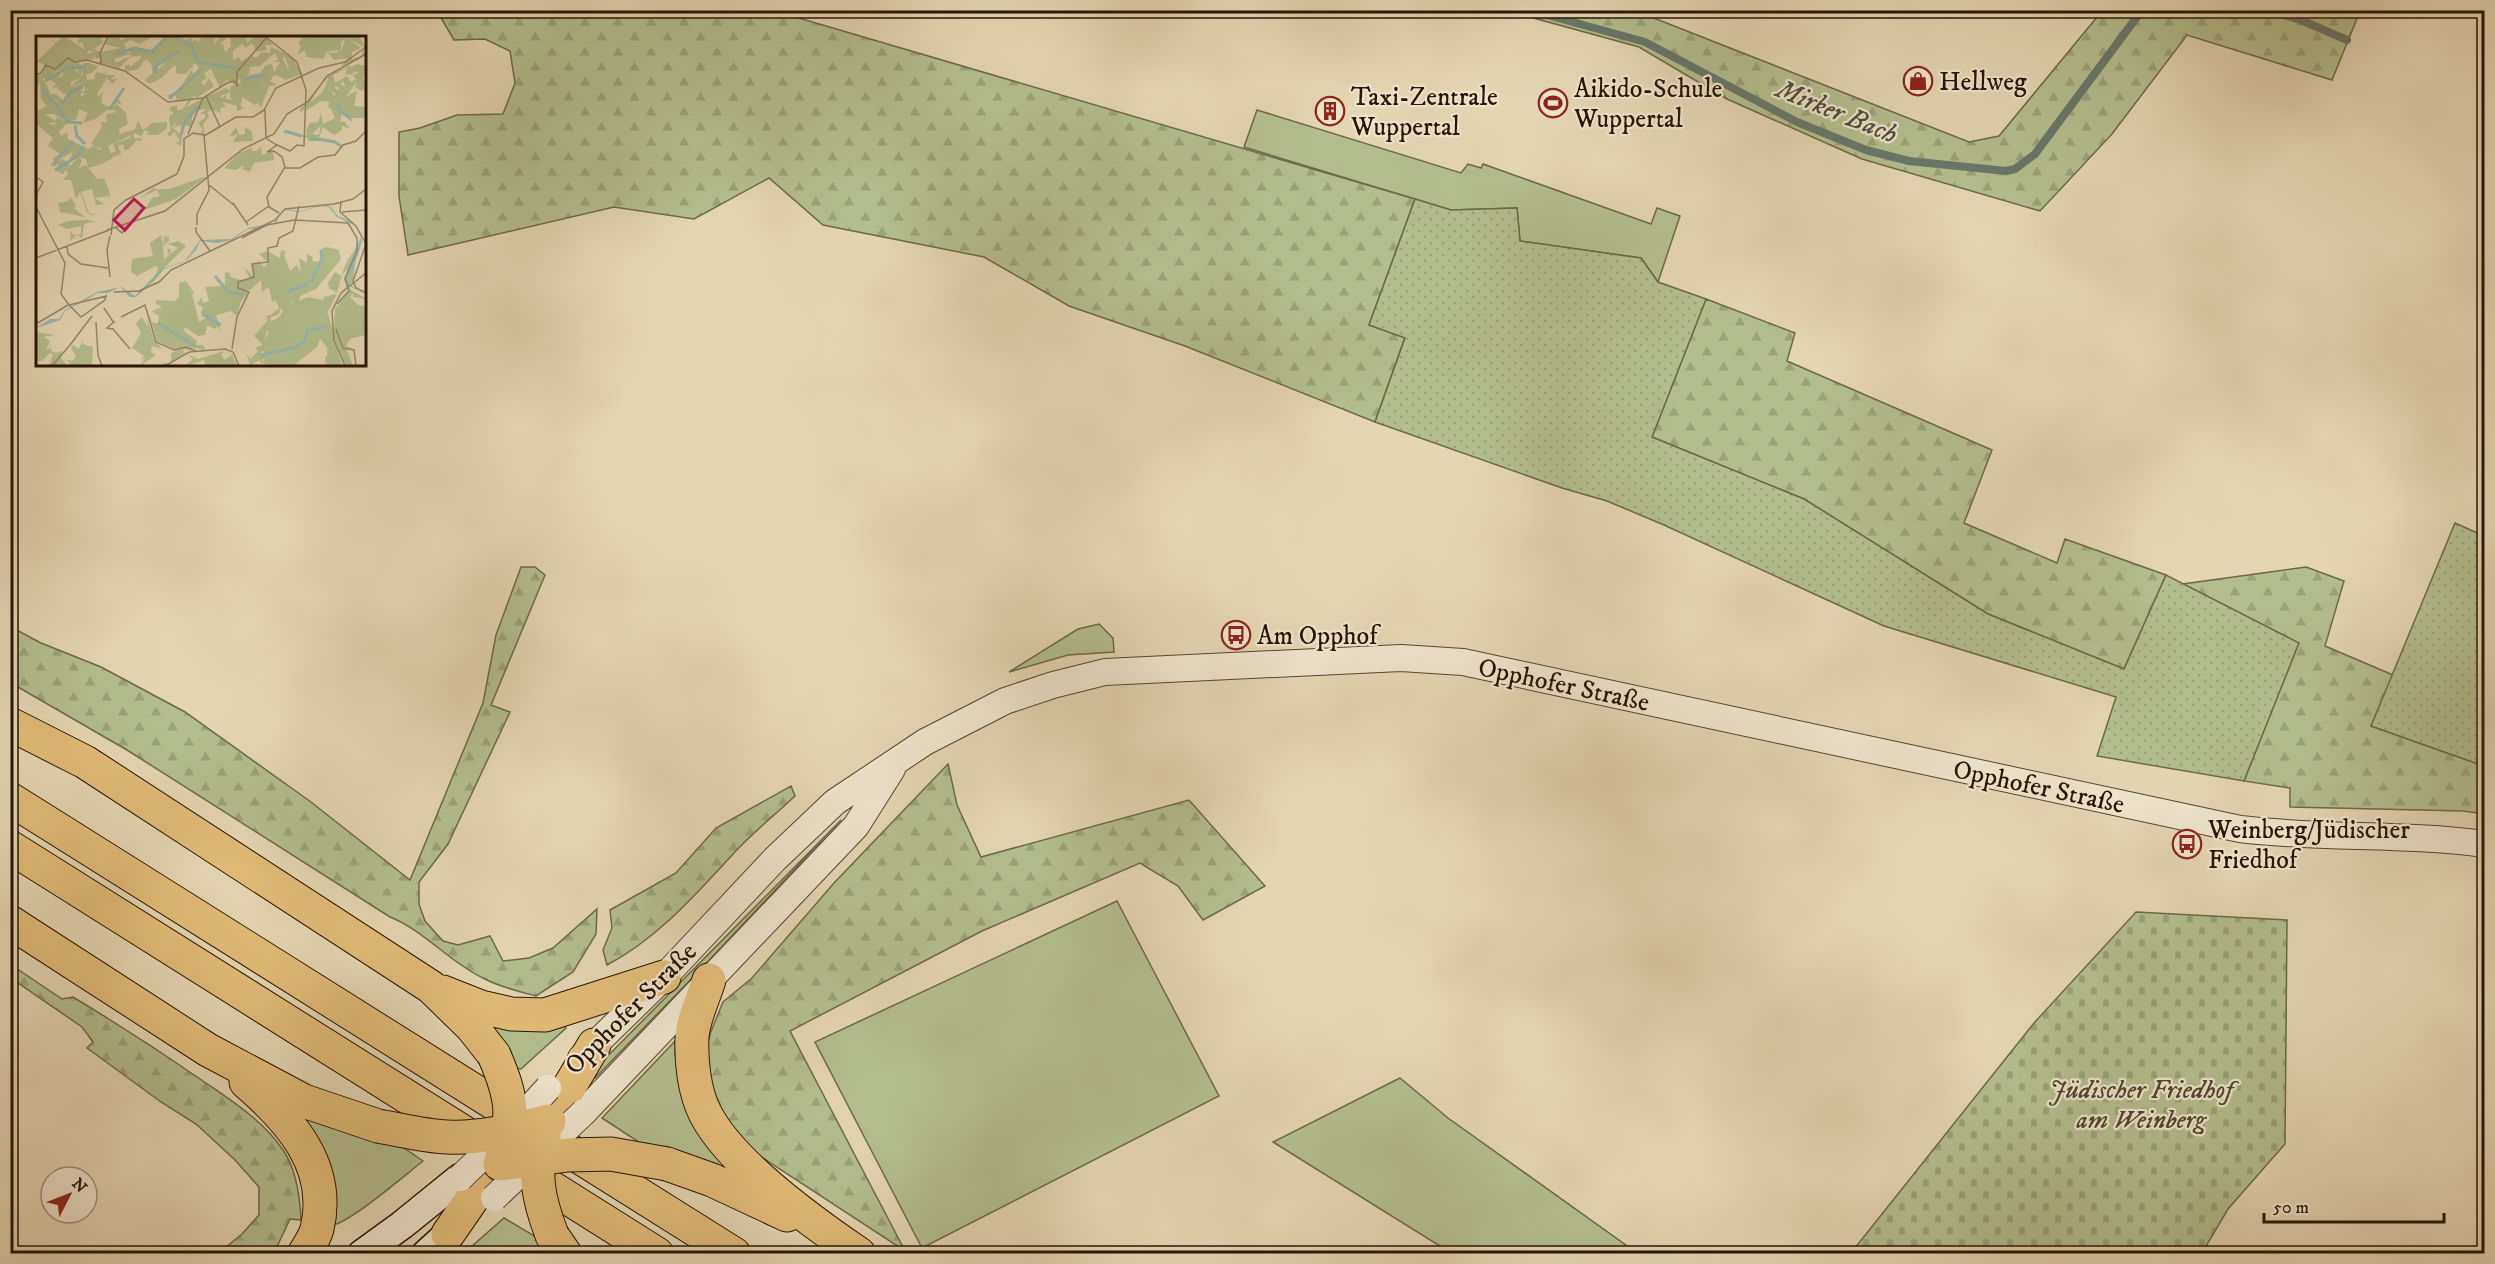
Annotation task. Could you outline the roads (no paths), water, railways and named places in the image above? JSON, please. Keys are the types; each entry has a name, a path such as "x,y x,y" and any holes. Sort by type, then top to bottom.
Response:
{"highway":[{"path":"10,724 85,762 430,987 472,1027 494,1054 511,1100 510,1131 500,1164 478,1188 437,1244"},
{"path":"10,799 734,1254"},
{"path":"10,847 657,1254"},
{"path":"10,922 208,1050 304,1101 378,1126 445,1137 510,1131 561,1105"},
{"path":"430,987 481,1007 511,1014 546,1015 664,977"},
{"path":"710,980 692,1034 693,1076 704,1112 727,1145 774,1191 849,1247"},
{"path":"558,1244 542,1208 537,1158 561,1105 594,1045"},
{"path":"208,1050 275,1109 299,1137 317,1171 321,1201 317,1231 304,1254"},
{"path":"500,1164 537,1158 611,1154 667,1164 712,1180 849,1247"}],"main road":[{"path":"362,1254 402,1225 478,1188"}],"street":[{"name":"Opphofer Straße","path":"594,1045 664,977 775,859 835,802 925,742 1005,701 1053,685 1105,672 1401,658 1463,662 2240,829 2280,834 2427,838 2484,844"},
{"name":"Opphofer Straße","path":"561,1105 710,980 856,826 896,763"},
{"path":"478,1188 510,1131"},
{"path":"478,1188 537,1158"}],"waterway":[{"name":"Mirker Bach","path":"1529,10 1645,42 1797,122 1866,150 1909,161 2006,171 2015,169 2035,154 2142,10"},
{"name":"Mirker Bach","path":"2267,10 2301,20 2347,40"}],"place":[{"name":"Hellweg","path":"1918,81"},
{"name":"Aikido-Schule Wuppertal","path":"1553,103"},
{"name":"Taxi-Zentrale Wuppertal","path":"1330,111"},
{"name":"Am Opphof","path":"1236,635"},
{"name":"Weinberg/Jüdischer Friedhof","path":"2187,844"}],"park label":[{"name":"Jüdischer Friedhof am Weinberg","path":"2141,1104"}]}
